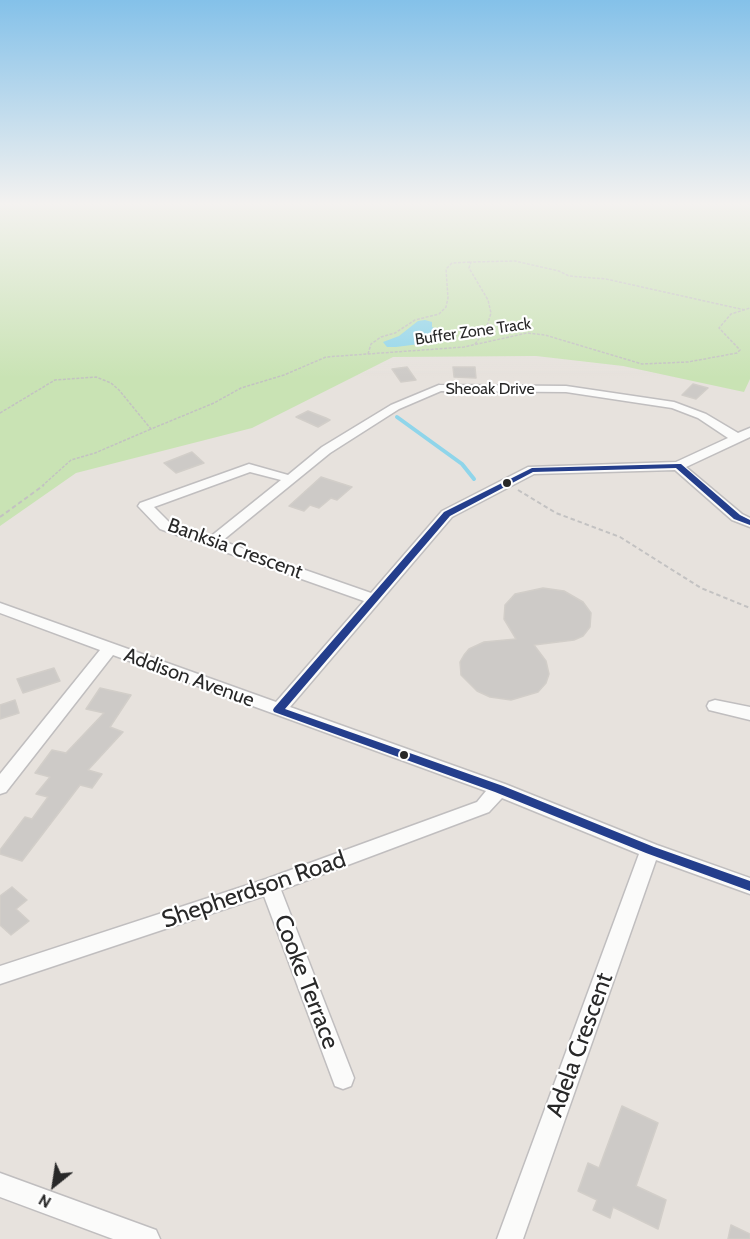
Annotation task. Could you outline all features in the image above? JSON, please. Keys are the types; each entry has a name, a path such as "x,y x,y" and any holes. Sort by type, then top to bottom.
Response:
{"street":[{"name":"Sheoak Drive","path":"211,543 326,450 385,413 439,388 567,389 674,405 702,416 735,437"},
{"path":"278,710 447,514 532,470 678,466 735,437 750,432"},
{"path":"678,466 737,517 750,523"},
{"name":"Banksia Crescent","path":"290,479 249,468 145,506 165,526 374,599"},
{"name":"Addison Avenue","path":"0,608 499,789 651,850 750,886"},
{"path":"0,788 109,649"},
{"path":"715,706 742,710 750,714"},
{"name":"Shepherdson Road","path":"0,975 270,886 483,807 499,789"},
{"name":"Adela Crescent","path":"510,1239 651,850"},
{"name":"Cooke Terrace","path":"270,886 343,1078"},
{"path":"0,1185 147,1239"}],"path":[{"path":"471,262 469,268 488,300 491,313 486,329 475,344"},
{"path":"368,354 371,344 381,337 396,333 415,320 439,314 446,307 448,298 446,269 452,263 479,262"},
{"path":"519,262 559,271 569,276 606,279 745,310"},
{"name":"Buffer Zone Track","path":"181,417 241,388 284,375 315,360 342,354 431,350 527,333 545,335 642,364 688,362 737,353 740,350 719,328 724,318 750,308"},
{"path":"0,413 55,380 96,377 111,383 119,390 151,429"},
{"path":"0,517 43,486 71,460 95,453 181,417"},
{"path":"507,483 556,513 620,537 701,588 750,608"}],"green space":[{"path":"0,262 750,262 750,379 744,392 623,366 536,356 393,357 252,428 76,473 0,526"}],"water":[{"path":"418,321 432,322 432,327 441,331 440,338 435,342 387,347 383,342 399,336"}],"building":[{"path":"407,367 416,380 401,382 392,369"},
{"path":"453,367 475,367 476,378 454,377"},
{"path":"693,384 708,388 696,399 682,395"},
{"path":"308,411 330,420 318,427 296,417"},
{"path":"192,452 204,463 176,473 164,463"},
{"path":"321,477 352,487 337,500 331,498 319,508 310,505 304,511 289,506"},
{"path":"543,588 564,591 583,602 591,613 590,627 583,636 574,640 534,645 546,661 549,674 546,683 538,692 511,700 490,697 477,691 461,675 460,662 464,655 469,649 484,642 516,639 504,619 505,605 515,594"},
{"path":"54,668 60,681 23,693 17,679"},
{"path":"100,688 131,695 110,727 123,732 88,770 102,774 92,788 80,785 22,861 0,854 0,850 25,817 32,819 48,797 36,794 50,777 35,773 52,750 66,753 104,713 86,709"},
{"path":"15,700 19,713 0,719 0,705"},
{"path":"12,887 27,900 16,909 29,921 11,935 0,925 0,896"},
{"path":"622,1106 658,1123 636,1186 666,1200 658,1229 613,1207 610,1218 593,1210 597,1200 578,1191 588,1163 599,1168"},
{"path":"731,1225 750,1234 750,1239 728,1239"}],"waterway":[{"path":"397,417 462,464 474,479"}],"transit line":[{"path":"750,523 737,517 678,466 532,470 447,514 278,710 499,789 650,850 750,886"}]}
